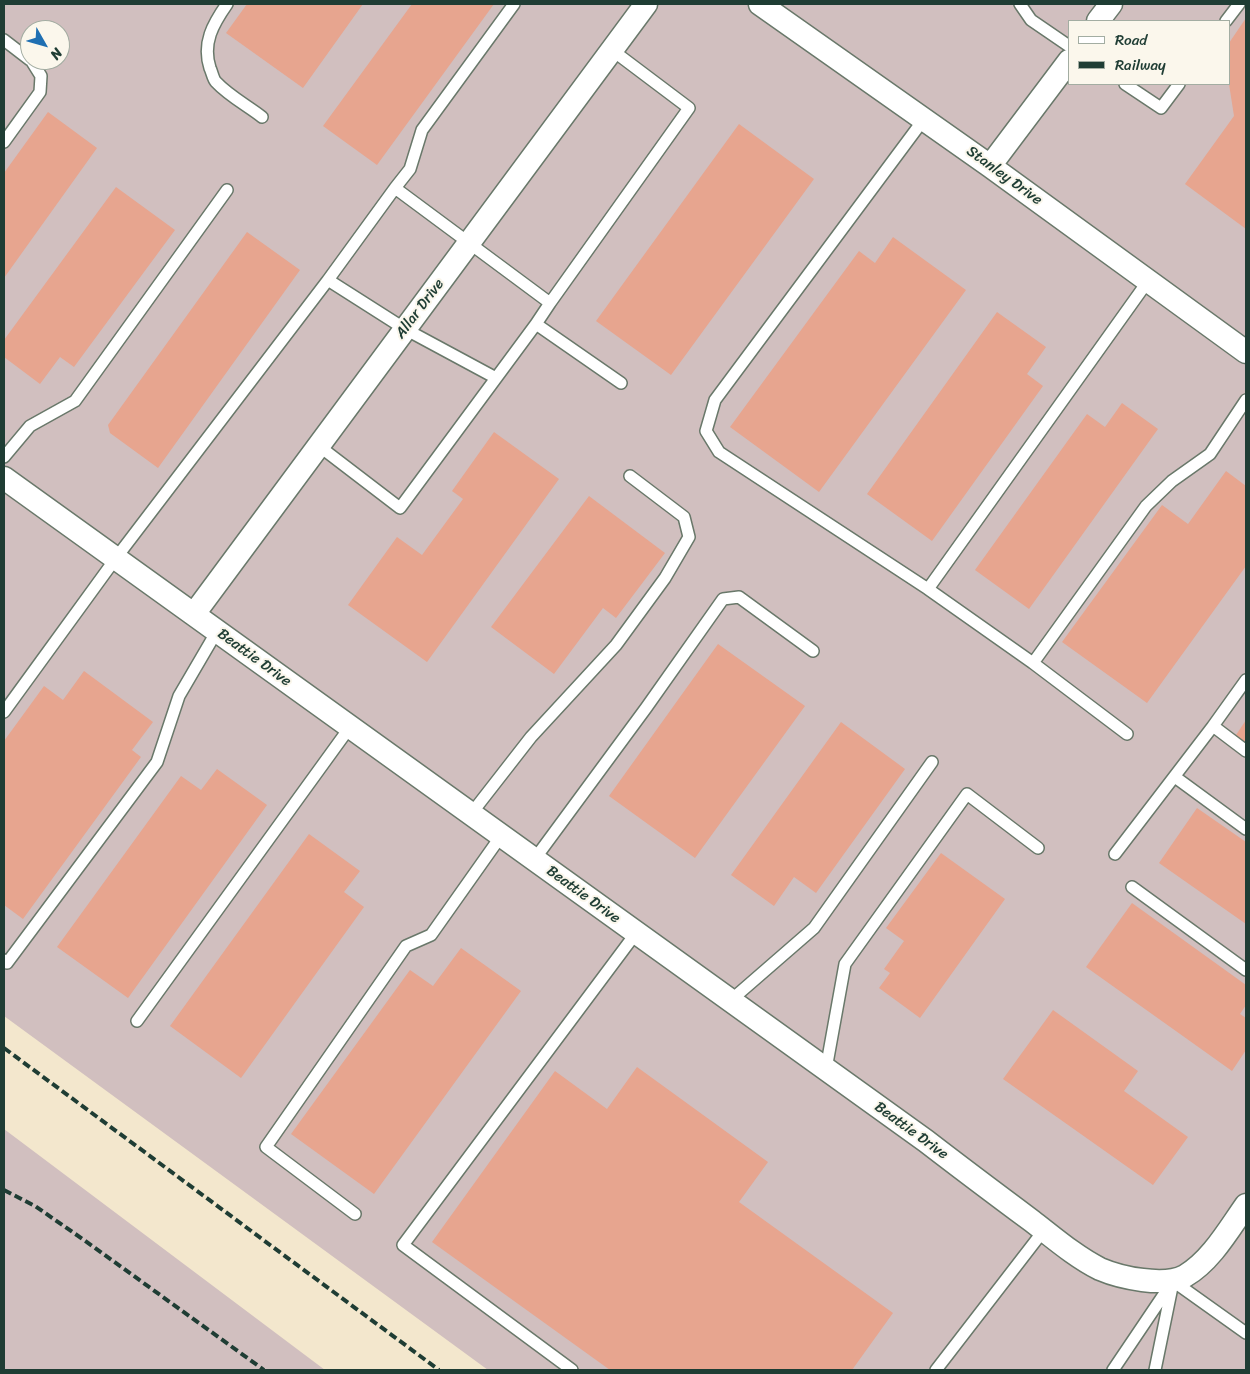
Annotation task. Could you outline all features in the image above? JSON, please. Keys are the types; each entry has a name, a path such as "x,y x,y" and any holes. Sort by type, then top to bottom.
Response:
{"street":[{"name":"Allar Drive","path":"194,614 646,4"},
{"name":"Stanley Drive","path":"760,4 990,166 1246,352"},
{"path":"1099,20 1112,4"},
{"path":"990,166 1068,62"},
{"name":"Beattie Drive","path":"4,478 826,1069 1044,1230 1100,1269 1130,1279 1173,1281"},
{"path":"1173,1281 1185,1276 1200,1264 1246,1205"}],"lane":[{"path":"227,4 211,29 206,50 208,60 215,81 262,118"},
{"path":"4,712 116,558 328,280 394,188 410,169 422,130 514,4"},
{"path":"1020,4 1031,20 1068,45"},
{"path":"1227,20 1239,4"},
{"path":"4,40 20,52"},
{"path":"318,446 400,508 536,324 689,108 612,50"},
{"path":"4,142 40,92 41,76 37,70"},
{"path":"1126,85 1161,108 1178,85"},
{"path":"924,119 715,400 706,431 719,452 928,589 1033,663 1127,734"},
{"path":"394,188 550,303"},
{"path":"4,457 30,426 75,401 227,190"},
{"path":"328,280 405,329 496,378"},
{"path":"928,589 1148,281"},
{"path":"536,324 621,383"},
{"path":"1033,663 1146,506 1172,481 1210,454 1246,400"},
{"path":"471,814 531,737 616,645 664,578 689,537 684,517 630,476"},
{"path":"534,860 646,708 723,599 739,597 813,651"},
{"path":"4,960 7,963 157,762 179,696 217,631"},
{"path":"1115,854 1175,777 1246,680"},
{"path":"1213,726 1246,751"},
{"path":"137,1021 350,727"},
{"path":"730,1000 814,928 932,762"},
{"path":"1175,777 1246,829"},
{"path":"826,1069 845,964 967,794 1038,848"},
{"path":"355,1214 266,1147 406,946 431,935 502,836"},
{"path":"1132,887 1246,970"},
{"path":"572,1370 403,1245 636,933"},
{"path":"936,1370 1044,1230"},
{"path":"1173,1281 1246,1333"},
{"path":"1112,1370 1173,1281"},
{"path":"1155,1370 1173,1281"}],"shaded area":[{"path":"4,4 1246,4 1246,1370 488,1370 4,1016"},
{"path":"4,1129 325,1370 4,1370"}],"building":[{"path":"247,4 363,4 303,88 226,33"},
{"path":"412,4 494,4 377,165 323,126"},
{"path":"1246,18 1246,229 1185,184 1234,116 1229,85 1230,42"},
{"path":"48,112 97,148 4,278 4,173"},
{"path":"739,124 814,179 671,375 596,321"},
{"path":"116,187 175,230 74,367 60,357 40,384 4,357 4,340"},
{"path":"247,232 300,270 158,468 110,433 108,425"},
{"path":"893,237 966,290 819,492 730,427 859,251 875,263"},
{"path":"997,312 1046,347 1027,374 1043,386 932,541 867,494"},
{"path":"1122,403 1158,429 1029,609 975,570 1087,414 1105,427"},
{"path":"494,432 559,479 427,662 348,605 397,537 422,555 463,499 452,491"},
{"path":"1226,471 1246,486 1246,566 1147,703 1062,642 1162,505 1188,524"},
{"path":"589,496 665,553 616,618 603,608 554,674 491,627"},
{"path":"718,644 805,706 695,858 609,796"},
{"path":"84,671 153,722 132,750 141,757 23,919 4,905 4,741 44,686 63,700"},
{"path":"1246,720 1246,743 1236,735"},
{"path":"841,722 905,769 816,893 794,877 774,906 731,875"},
{"path":"217,769 267,805 128,998 57,947 181,776 201,790"},
{"path":"1197,808 1246,842 1246,924 1159,863"},
{"path":"309,834 360,871 344,892 364,907 241,1078 170,1026"},
{"path":"941,853 1005,899 920,1018 879,988 890,973 884,969 904,941 886,928"},
{"path":"1132,903 1246,985 1246,1005 1240,1014 1246,1018 1246,1050 1232,1071 1086,967"},
{"path":"461,948 521,991 374,1194 291,1134 410,970 433,986"},
{"path":"1053,1010 1138,1071 1124,1091 1188,1137 1153,1185 1003,1079"},
{"path":"637,1067 768,1162 739,1202 893,1313 852,1370 610,1370 432,1242 555,1071 607,1109"}],"railway":[{"path":"4,1048 439,1370"},
{"path":"4,1190 35,1206 264,1370"}]}
